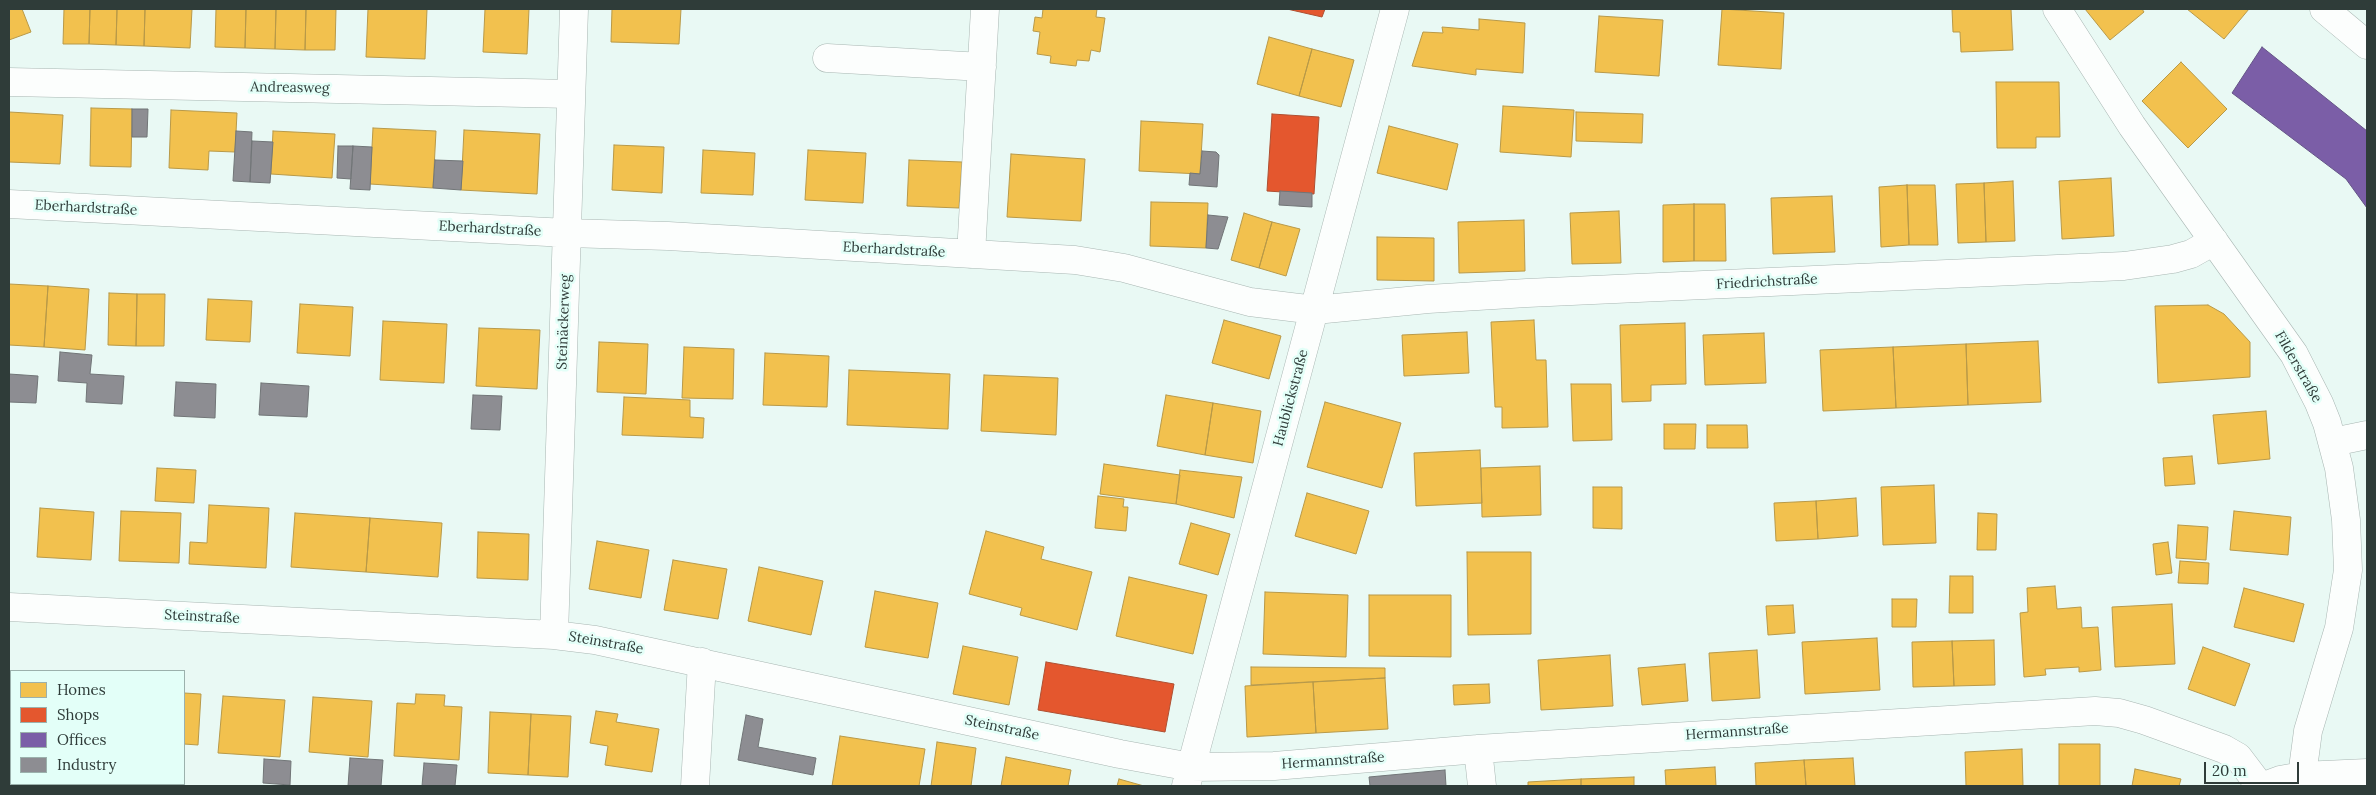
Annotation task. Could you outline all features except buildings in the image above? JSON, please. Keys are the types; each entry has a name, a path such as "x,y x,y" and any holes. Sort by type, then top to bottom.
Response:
{"street":[{"name":"Steinäckerweg","path":"554,635 574,9"},
{"path":"971,254 985,9"},
{"name":"Haublickstraße","path":"1189,776 1395,9"},
{"name":"Filderstraße","path":"2057,9 2127,118 2294,354 2320,403 2332,442 2346,520 2348,570 2339,628 2308,731 2302,776"},
{"path":"2324,9 2367,45"},
{"path":"827,58 982,67"},
{"name":"Andreasweg","path":"9,82 571,94"},
{"name":"Eberhardstraße","path":"9,204 566,234 668,236 1102,263 1158,276 1250,302 1315,310"},
{"name":"Friedrichstraße","path":"1315,310 1428,299 1527,293 2095,268 2173,259 2191,254 2214,241"},
{"path":"2332,442 2367,436"},
{"name":"Steinstraße","path":"9,607 554,635 632,647 1120,754 1189,776"},
{"path":"695,786 702,662"},
{"name":"Hermannstraße","path":"1189,776 1274,766 1478,749 2095,711 2144,720 2224,749 2238,757 2260,786"},
{"path":"1478,749 1482,786"},
{"path":"2264,786 2280,780 2302,776 2367,773"}]}
